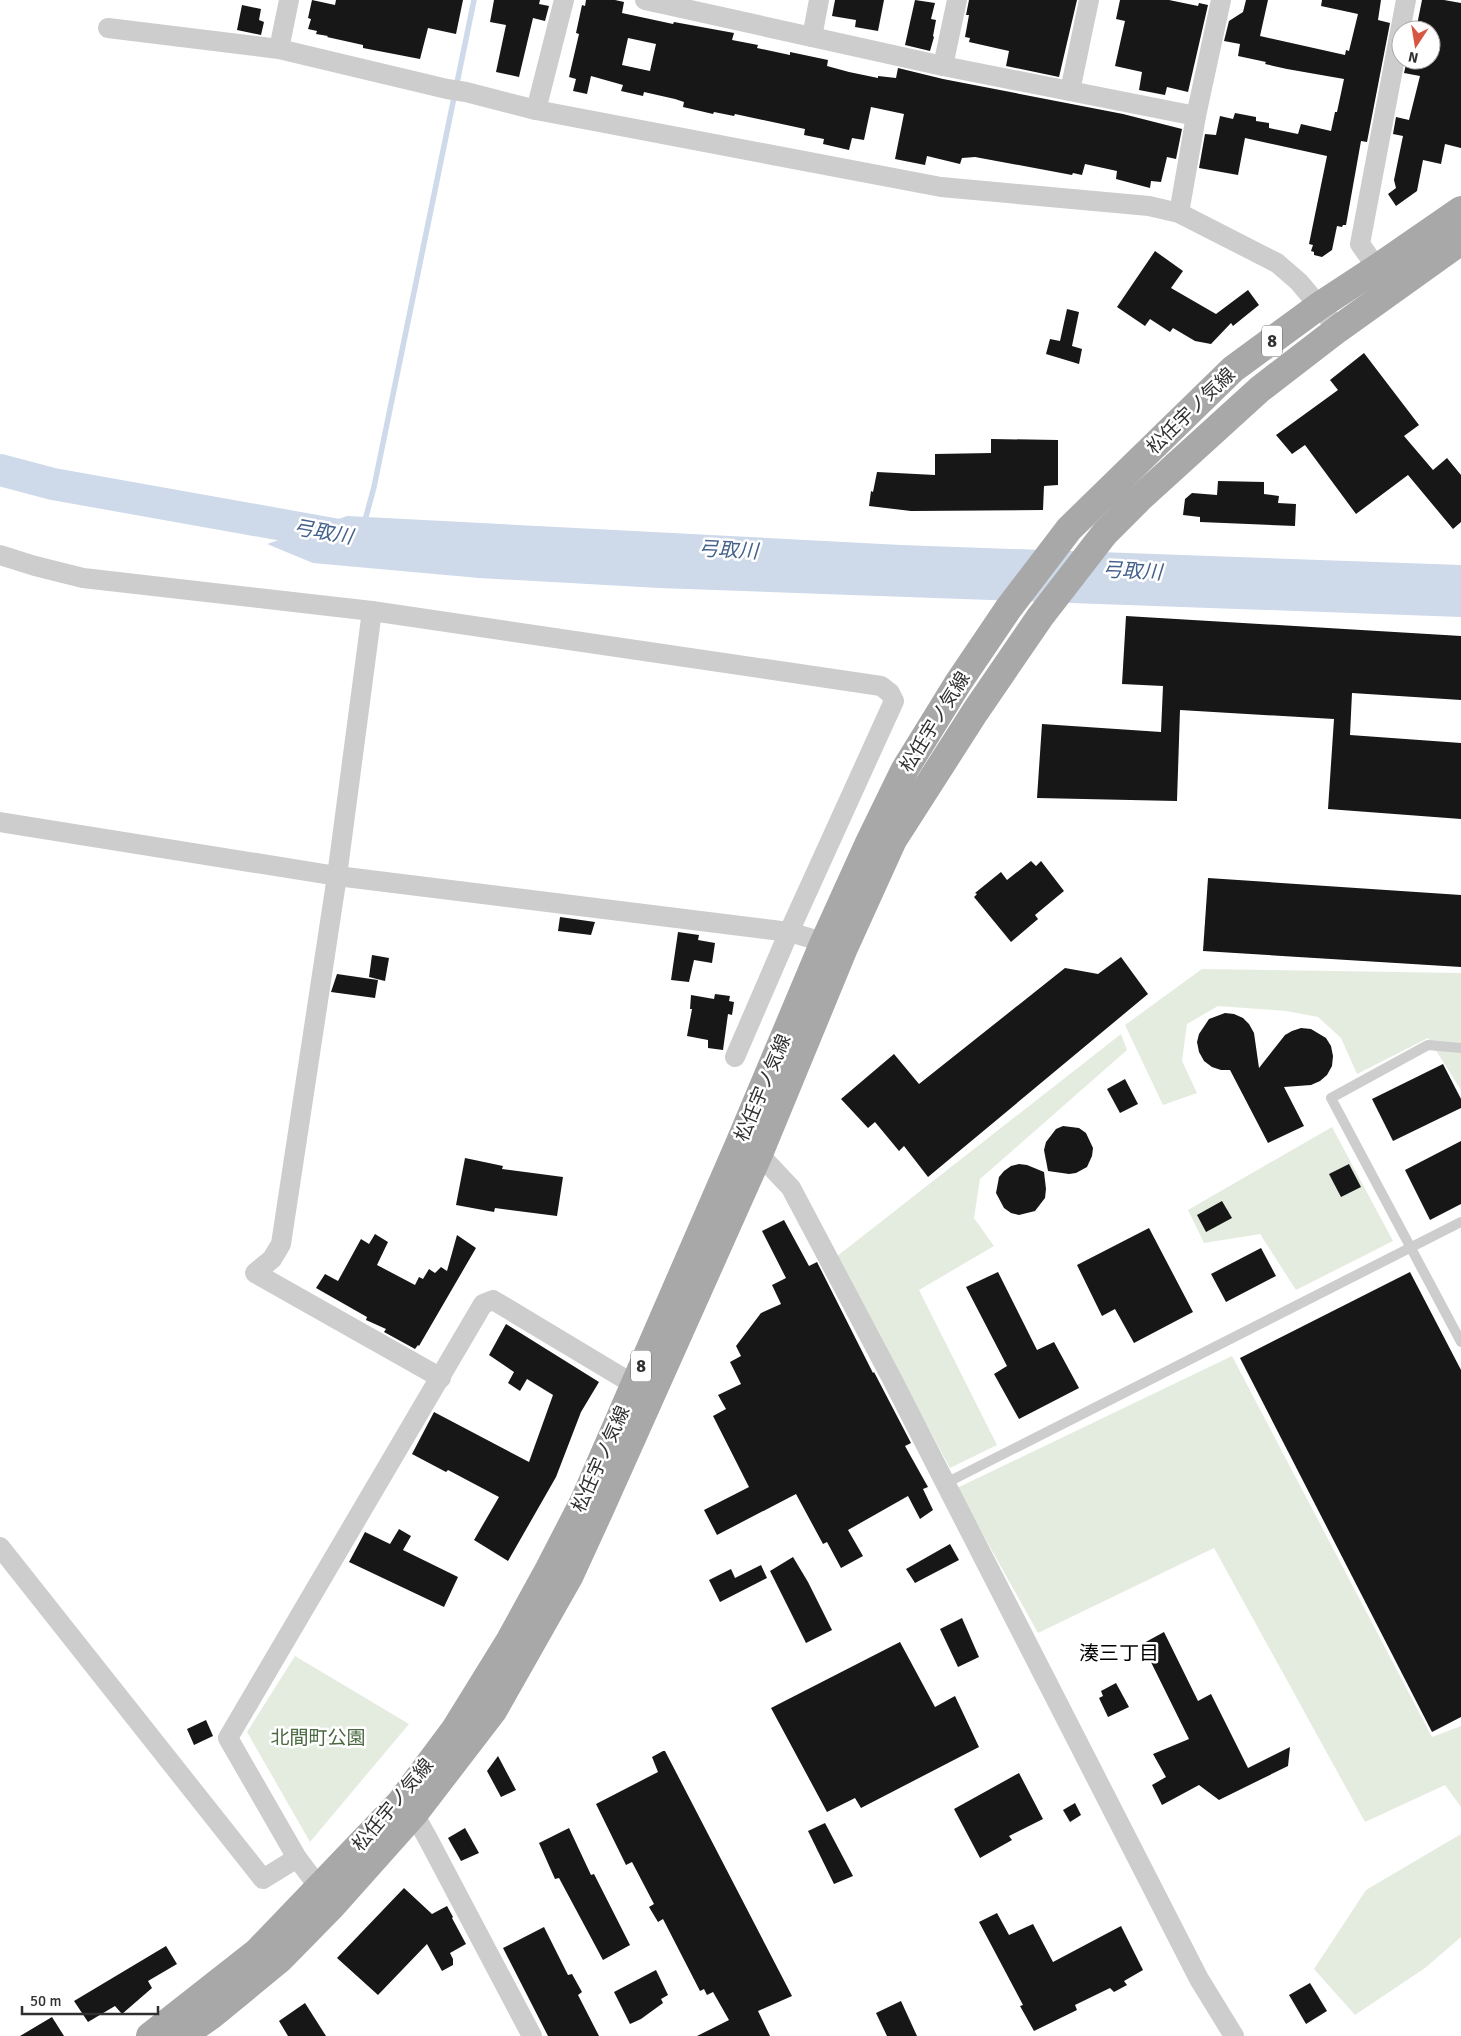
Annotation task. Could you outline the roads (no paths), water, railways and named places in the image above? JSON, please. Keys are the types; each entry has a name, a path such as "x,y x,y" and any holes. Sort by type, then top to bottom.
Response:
{"main road":[{"name":"松任宇ノ気線","path":"834,945 894,840 975,712 1040,617 1105,533 1139,499 1260,388 1338,329 1385,279 1461,210"},
{"name":"松任宇ノ気線","path":"182,2036 212,2015 280,1959 326,1897 493,1711 570,1575 643,1388 749,1149 905,769 958,683 1008,609 1070,529 1234,369 1319,306 1385,279 1461,242"},
{"name":"松任宇ノ気線","path":"150,2036 326,1897"}],"street":[{"path":"278,49 289,0"},
{"path":"536,110 564,0"},
{"path":"645,0 688,5 812,37 943,66 1196,116"},
{"path":"812,37 819,0"},
{"path":"943,66 957,0"},
{"path":"1070,91 1089,0"},
{"path":"1179,213 1196,116 1221,0"},
{"path":"1385,279 1360,244 1406,0"},
{"path":"108,28 278,49 536,110 942,187 1149,206 1179,213 1277,263 1299,282 1338,329"},
{"path":"0,555 83,578 372,610 882,686 890,693 894,701 789,932 735,1057"},
{"path":"372,610 336,876 281,1244 272,1259 255,1273 441,1378"},
{"path":"0,822 336,876 789,932 834,945"},
{"path":"749,1149 791,1188 946,1483 1199,1979 1234,2036"},
{"path":"326,1897 297,1858 228,1738 483,1304 493,1300 643,1388"},
{"path":"0,1547 263,1879 297,1858"},
{"path":"407,1808 532,2036"}],"lane":[{"path":"1461,1048 1428,1045 1331,1098 1461,1342"},
{"path":"946,1483 1410,1246 1461,1222"}],"water":[{"path":"347,516 901,545 1461,565 1461,617 659,588 479,578 313,563 267,544"}],"waterway":[{"path":"364,524 374,487 474,0"},
{"name":"弓取川","path":"0,470 53,484 350,537"}],"district":[{"name":"湊三丁目","path":"1119,1653"}],"park label":[{"name":"北間町公園","path":"318,1738"}]}
